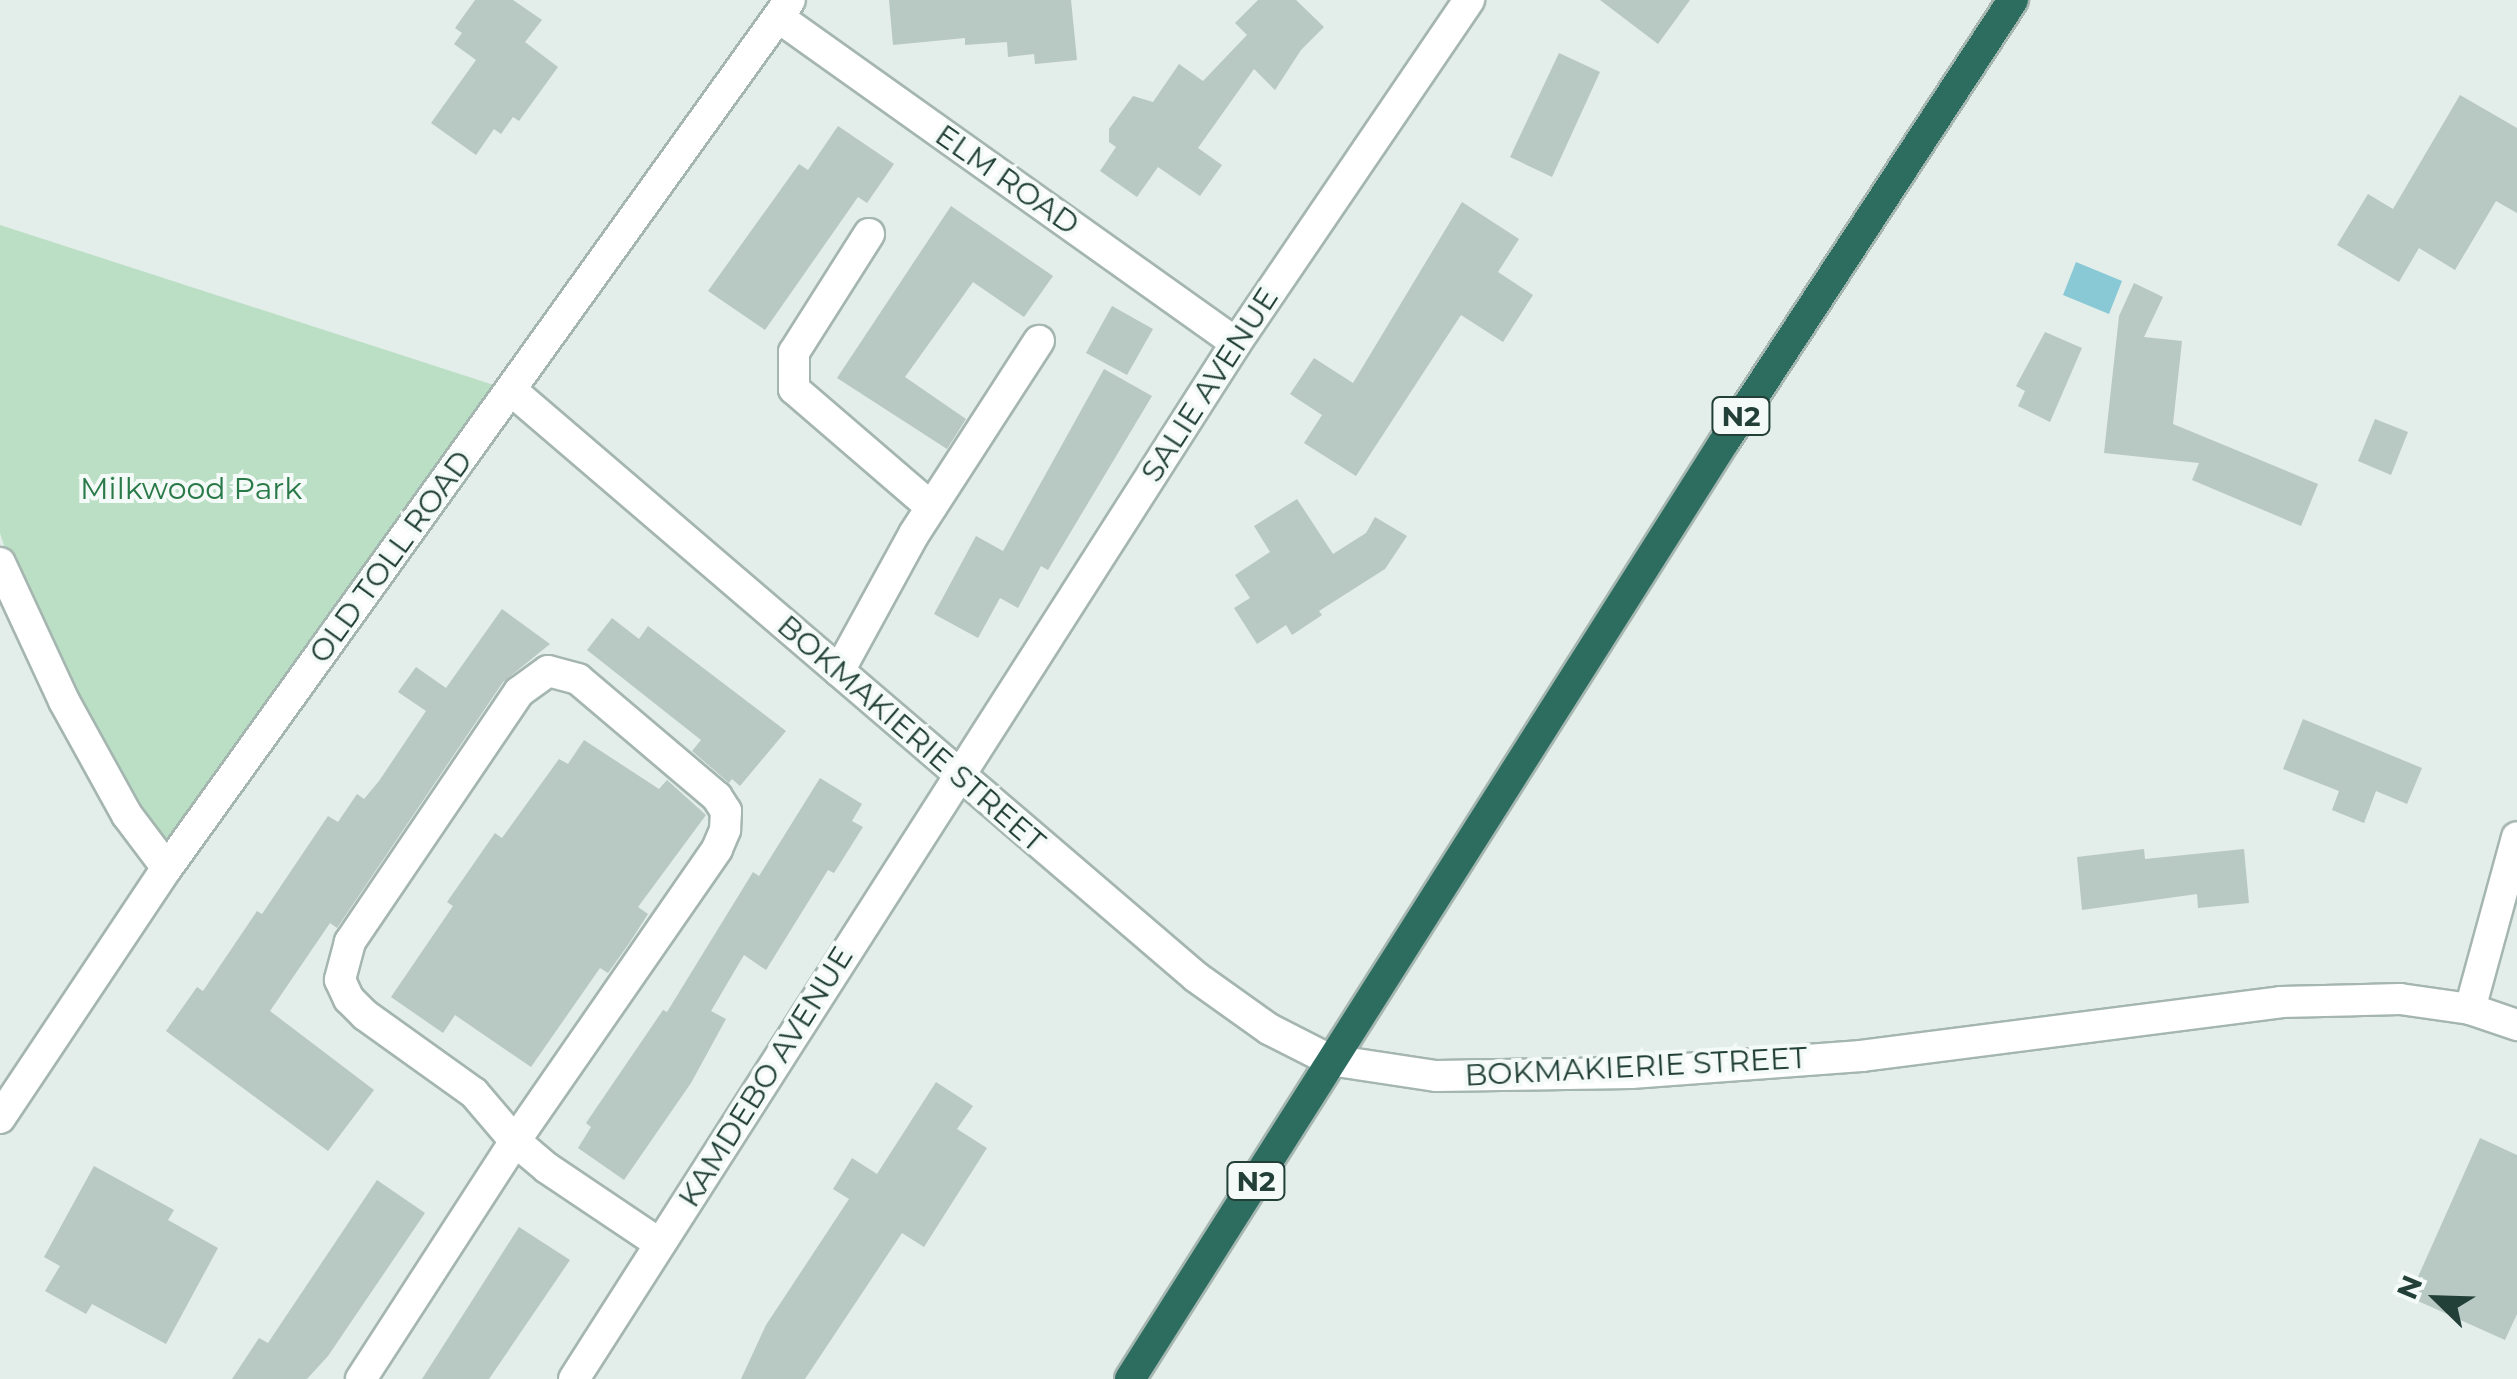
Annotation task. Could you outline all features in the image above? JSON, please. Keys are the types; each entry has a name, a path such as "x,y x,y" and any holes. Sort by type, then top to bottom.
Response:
{"highway":[{"name":"N2","path":"1130,1379 1330,1060 2012,0"}],"street":[{"name":"SALIE AVENUE","path":"958,775 1236,343 1469,0"},
{"name":"ELM ROAD","path":"784,9 1236,343"},
{"name":"OLD TOLL ROAD","path":"0,1118 166,868 784,9"},
{"path":"869,234 794,352 794,388 931,507"},
{"path":"839,671 931,507 1039,341"},
{"name":"BOKMAKIERIE STREET","path":"510,390 1196,977 1269,1030 1330,1060 1436,1076 1631,1073 1861,1056 2280,1002 2400,999 2470,1009 2517,1026"},
{"path":"0,562 64,701 127,814 166,868"},
{"path":"361,1379 515,1141 717,849 725,830 726,811 717,797 578,679 548,671 519,692 360,926 350,942 340,980 349,999 365,1015 474,1092 515,1141 578,1194 660,1244"},
{"name":"KAMDEBO AVENUE","path":"574,1379 958,775"},
{"path":"2470,1009 2517,837"}],"green space":[{"name":"Milkwood Park","path":"0,225 503,388 166,854 138,812 13,573 0,533"}],"water":[{"path":"2076,262 2122,281 2109,314 2063,295"}],"building":[{"path":"475,0 513,0 542,20 525,42 558,67 519,121 513,117 501,134 494,129 476,155 431,123 476,60 454,44 462,33 455,28"},
{"path":"889,0 1071,0 1077,60 1035,64 1034,54 1008,57 1007,42 965,45 965,38 893,45"},
{"path":"1258,0 1296,0 1324,27 1301,50 1275,90 1254,69 1198,148 1222,165 1200,196 1158,167 1137,197 1100,171 1116,147 1109,142 1109,129 1133,96 1153,102 1179,64 1203,81 1247,35 1235,23"},
{"path":"1600,0 1690,0 1658,44"},
{"path":"1559,53 1600,72 1552,177 1510,157"},
{"path":"2460,95 2517,128 2517,213 2496,201 2455,270 2419,248 2399,282 2337,245 2368,194 2393,209"},
{"path":"838,126 894,164 867,203 858,197 765,330 708,291 799,164 808,170"},
{"path":"1462,202 1519,239 1498,272 1533,295 1503,342 1461,315 1356,476 1304,443 1322,415 1290,394 1314,358 1353,383"},
{"path":"951,206 1053,276 1024,317 973,282 905,377 966,419 947,449 837,378"},
{"path":"2134,283 2163,297 2144,337 2182,341 2173,424 2318,484 2301,526 2192,480 2199,463 2104,453 2119,316"},
{"path":"1112,306 1153,329 1127,375 1086,353"},
{"path":"2045,332 2082,348 2050,422 2018,406 2025,391 2016,386"},
{"path":"1104,369 1152,396 1048,570 1041,566 1018,608 1000,598 978,638 934,614 976,536 1003,551"},
{"path":"2375,419 2408,432 2391,475 2358,461"},
{"path":"1297,499 1333,554 1366,533 1375,517 1407,536 1385,569 1319,611 1322,615 1292,635 1286,625 1257,644 1234,608 1250,598 1235,575 1270,552 1254,526"},
{"path":"502,609 550,644 503,682 337,928 330,923 270,1011 374,1090 328,1151 166,1031 197,987 203,991 257,911 262,914 328,816 338,822 357,794 364,799 379,781 426,711 398,692 416,667 446,688"},
{"path":"612,618 639,639 648,626 786,731 740,786 732,779 729,783 692,751 701,740 587,650"},
{"path":"2303,719 2422,768 2407,804 2376,791 2364,823 2332,810 2339,791 2283,769"},
{"path":"584,740 659,789 667,780 706,815 638,907 648,914 630,942 608,973 600,968 531,1067 455,1015 443,1033 391,997 453,906 447,902 495,833 502,838 559,759 568,764"},
{"path":"820,778 862,804 852,821 863,827 834,873 828,870 766,970 744,955 711,1011 726,1019 691,1083 624,1180 578,1148 591,1127 586,1123 663,1010 667,1012 753,872 759,876"},
{"path":"2144,849 2145,859 2244,849 2249,903 2198,908 2197,894 2082,910 2077,857"},
{"path":"936,1082 973,1106 957,1129 987,1148 924,1247 902,1233 805,1379 741,1379 766,1325 849,1199 833,1189 852,1158 877,1174"},
{"path":"2480,1138 2517,1155 2517,1314 2505,1340 2409,1297"},
{"path":"94,1166 174,1210 168,1220 218,1248 166,1344 92,1304 86,1314 45,1291 60,1266 44,1257"},
{"path":"377,1180 425,1213 328,1356 307,1379 232,1379 259,1338 268,1343"},
{"path":"519,1227 570,1260 489,1379 422,1379"}]}
